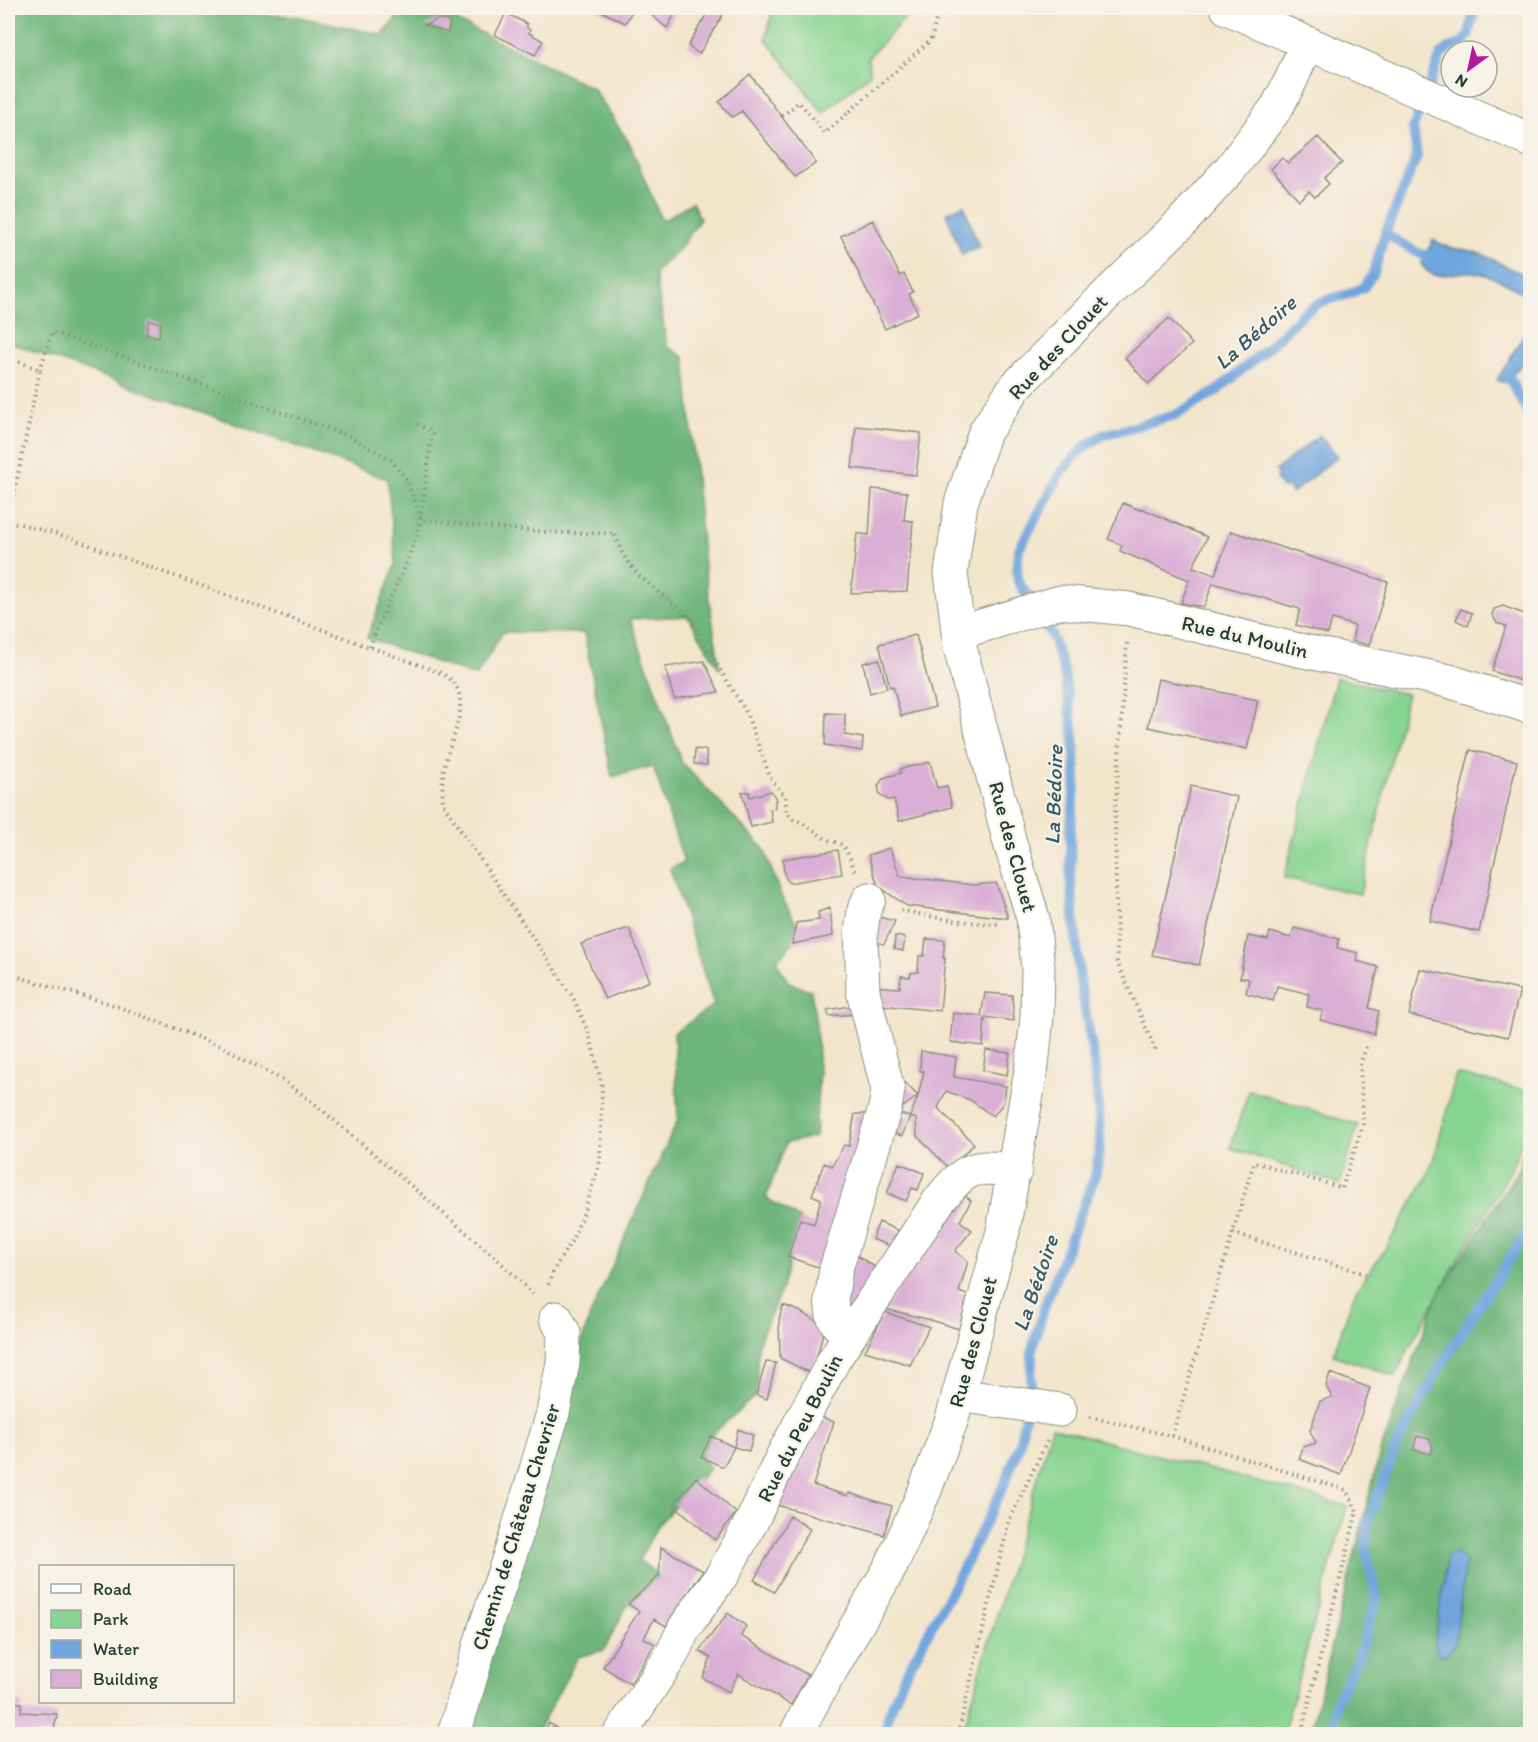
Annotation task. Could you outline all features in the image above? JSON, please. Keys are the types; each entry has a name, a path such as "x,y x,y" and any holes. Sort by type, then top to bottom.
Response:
{"street":[{"path":"1227,8 1445,103 1528,134"},
{"name":"Rue des Clouet","path":"796,1734 891,1566 925,1490 952,1419 1003,1231 1032,1065 1037,1017 1038,968 1033,918 1010,843 960,647 951,573 961,503 985,432 1015,387 1182,222 1231,168 1277,107 1307,42"},
{"name":"Rue du Moulin","path":"958,633 1060,602 1129,609 1294,649 1449,681 1530,707"},
{"path":"850,1334 838,1325 833,1316 831,1300 836,1269 885,1108 888,1090 862,991 861,932 864,910 869,899"},
{"name":"Rue du Peu Boulin","path":"620,1734 671,1656 686,1627 722,1575 835,1358 938,1202 951,1185 974,1169 985,1167 1015,1171"},
{"name":"Chemin de Château Chevrier","path":"454,1734 553,1413 563,1363 564,1333 550,1311"},
{"path":"958,1395 1036,1406"}],"path":[{"path":"782,116 799,102 825,133 931,40 939,8"},
{"path":"550,1311 548,1284 584,1212 600,1162 602,1086 590,1037 573,997 443,804 441,788 445,762 461,709 458,692 450,679 433,670 64,536 8,522 40,370 52,332 349,436 391,460 407,480 420,516 426,520 582,534 614,533 622,555 638,575 696,626 706,647 747,712 771,777 785,797 787,812 793,819 826,839 843,845 851,860 858,884 869,899 884,906 917,915 970,923 1009,924 1033,918"},
{"path":"8,357 40,370"},
{"path":"370,648 417,533 432,435 429,430 417,424"},
{"path":"1129,609 1115,813 1117,962 1156,1051"},
{"path":"8,974 111,1004 221,1046 285,1081 495,1257 550,1311"},
{"path":"1172,1436 1254,1162 1342,1188 1363,1124 1360,1065 1366,1044"},
{"path":"1233,1233 1366,1274"},
{"path":"958,1734 1036,1406 1172,1436 1346,1490 1357,1511 1301,1734"}],"green space":[{"path":"8,8 197,8 208,12 295,16 383,35 401,12 401,8 454,8 457,21 593,88 630,144 662,221 692,202 700,219 681,247 655,273 667,346 685,358 704,565 720,670 688,616 630,619 682,763 764,849 781,896 796,923 792,944 777,960 789,981 811,990 819,1071 815,1137 786,1143 766,1198 800,1219 782,1288 758,1344 756,1395 711,1436 701,1457 710,1468 659,1524 639,1560 659,1576 628,1604 604,1650 578,1657 536,1734 466,1734 589,1318 678,1119 674,1033 714,1005 670,869 684,862 653,766 612,777 584,633 503,632 476,676 367,638 396,563 387,479 8,342"},
{"path":"773,8 914,8 868,58 870,74 823,113 766,39"},
{"path":"1336,678 1407,694 1360,894 1284,878"},
{"path":"1456,1074 1530,1091 1529,1113 1518,1153 1509,1172 1438,1294 1395,1376 1333,1355 1355,1292 1386,1248 1426,1179 1436,1151"},
{"path":"1249,1090 1358,1125 1340,1184 1230,1148"},
{"path":"1530,1116 1530,1734 1310,1734 1380,1452 1436,1298 1520,1167"},
{"path":"1052,1427 1347,1506 1283,1734 962,1734"}],"water":[{"path":"964,205 979,247 962,255 946,213"},
{"path":"1433,240 1449,248 1484,255 1530,276 1530,301 1511,286 1473,272 1432,274 1421,264"},
{"path":"1530,324 1530,354 1506,382 1497,380"},
{"path":"1319,435 1337,457 1292,493 1287,487 1282,488 1276,479 1278,476 1275,471"},
{"path":"1453,1552 1461,1556 1465,1563 1455,1645 1447,1654 1439,1655 1435,1644 1447,1556"}],"building":[{"path":"595,8 634,8 625,23"},
{"path":"643,8 678,8 667,28"},
{"path":"710,8 727,8 699,54 688,46"},
{"path":"506,13 527,24 529,33 543,41 535,55 495,35"},
{"path":"439,19 450,22 448,33 425,25"},
{"path":"750,74 816,163 795,177 742,111 732,117 719,102"},
{"path":"1318,137 1342,163 1324,178 1329,184 1315,197 1309,191 1299,200 1271,169 1282,158 1288,163"},
{"path":"873,220 900,276 904,274 913,292 909,294 918,313 885,329 841,236"},
{"path":"1169,318 1192,344 1148,384 1125,358"},
{"path":"149,320 161,323 159,337 146,335"},
{"path":"856,426 921,433 916,475 852,468"},
{"path":"872,489 907,492 904,520 913,521 907,591 851,593 857,533 869,535"},
{"path":"1123,503 1140,510 1141,508 1207,537 1193,567 1215,575 1231,531 1388,582 1369,645 1352,641 1355,626 1332,619 1328,634 1296,625 1300,609 1213,583 1204,607 1181,603 1189,580 1120,551 1122,545 1108,539"},
{"path":"1503,606 1530,616 1530,684 1492,671 1506,626 1497,623 1492,615 1494,609"},
{"path":"1461,609 1472,613 1468,626 1456,620"},
{"path":"916,635 935,707 901,716 893,686 890,687 879,644"},
{"path":"879,659 887,688 870,693 863,663"},
{"path":"704,661 719,692 674,699 665,667"},
{"path":"1158,679 1258,700 1247,749 1148,727"},
{"path":"826,713 845,714 845,735 863,738 862,751 825,745"},
{"path":"695,749 706,750 707,765 694,764"},
{"path":"1470,750 1517,761 1479,932 1430,921"},
{"path":"930,762 937,788 947,786 952,807 899,821 894,799 888,800 880,795 878,786 883,778 901,773 900,769"},
{"path":"1191,786 1237,797 1199,965 1152,955"},
{"path":"771,791 777,800 775,800 775,808 770,809 772,822 751,827 742,792 749,792 750,797"},
{"path":"890,848 900,876 973,885 996,883 1008,918 907,906 878,886 868,855"},
{"path":"838,850 842,874 789,883 784,874 783,859"},
{"path":"830,908 833,936 792,944 796,923 819,920 818,912"},
{"path":"870,915 895,921 884,944 864,940"},
{"path":"629,928 650,981 605,999 581,944"},
{"path":"1294,928 1339,939 1337,948 1358,953 1357,961 1378,967 1369,1008 1379,1011 1374,1034 1320,1020 1323,1011 1307,1007 1309,994 1277,986 1273,1001 1246,993 1249,981 1247,978 1240,978 1248,936 1268,940 1270,932 1291,938"},
{"path":"895,936 905,938 903,951 894,949"},
{"path":"926,939 945,940 940,1011 870,1004 867,986 900,988 901,976 910,977 911,973 918,972 919,956 924,956"},
{"path":"1420,969 1520,990 1508,1037 1409,1015"},
{"path":"985,993 1012,995 1014,1021 985,1017 983,1046 950,1042 953,1013 981,1016"},
{"path":"856,1005 858,1014 829,1016 827,1010"},
{"path":"986,1050 1010,1053 1007,1075 983,1070"},
{"path":"921,1051 956,1057 954,1077 1006,1086 1004,1102 993,1116 970,1100 946,1091 938,1108 974,1144 949,1168 917,1136 916,1119 910,1117 924,1071 920,1071"},
{"path":"905,1083 918,1096 903,1107 893,1096 896,1090"},
{"path":"894,1112 910,1117 902,1136 887,1131"},
{"path":"855,1114 874,1114 821,1268 788,1257 800,1219 814,1224 821,1199 812,1195 824,1163 832,1166 844,1145 849,1146"},
{"path":"899,1163 924,1173 918,1190 912,1188 906,1201 887,1193"},
{"path":"960,1191 971,1201 960,1221 972,1230 955,1251 968,1261 959,1292 968,1295 959,1329 885,1309"},
{"path":"879,1222 901,1232 895,1248 872,1239"},
{"path":"850,1251 881,1271 854,1316 840,1312"},
{"path":"783,1305 825,1326 812,1374 780,1358 779,1319"},
{"path":"885,1312 929,1327 910,1365 865,1351"},
{"path":"766,1362 776,1363 767,1399 756,1395"},
{"path":"1330,1373 1370,1388 1341,1475 1299,1459 1303,1447 1316,1443 1310,1431 1320,1401 1332,1397 1326,1386"},
{"path":"812,1413 834,1422 813,1485 892,1506 884,1535 766,1502"},
{"path":"738,1429 753,1435 749,1451 734,1447"},
{"path":"711,1436 734,1447 723,1467 701,1457"},
{"path":"1417,1436 1429,1439 1433,1447 1431,1454 1413,1450"},
{"path":"696,1477 736,1513 715,1540 674,1505"},
{"path":"790,1516 810,1529 774,1592 754,1580"},
{"path":"661,1547 703,1571 666,1626 654,1619 644,1638 655,1644 630,1684 603,1667 639,1611 628,1604 659,1576"},
{"path":"728,1613 746,1626 741,1636 808,1675 791,1705 738,1674 729,1692 703,1678 711,1658 699,1651"},
{"path":"8,1702 22,1703 21,1712 57,1714 53,1734 8,1734"},
{"path":"549,1723 565,1734 542,1734"}],"waterway":[{"name":"La Bédoire","path":"885,1734 888,1716 903,1679 957,1580 1004,1485 1019,1446 1031,1385 1032,1350 1044,1308 1096,1173 1100,1146 1094,1061 1080,981 1071,881 1070,834 1076,780 1074,735 1064,672 1052,636 1018,581 1019,549 1062,471 1083,448 1103,435 1176,415 1218,390 1269,347 1303,313 1321,302 1364,287 1374,272 1385,234 1417,156 1413,128 1441,55 1449,48 1462,44 1469,34 1477,8"},
{"path":"1385,234 1420,254 1439,257"},
{"path":"1511,365 1509,378 1530,415"},
{"path":"1332,1734 1337,1699 1357,1661 1377,1598 1366,1550 1367,1525 1397,1444 1441,1365 1530,1227"}]}
